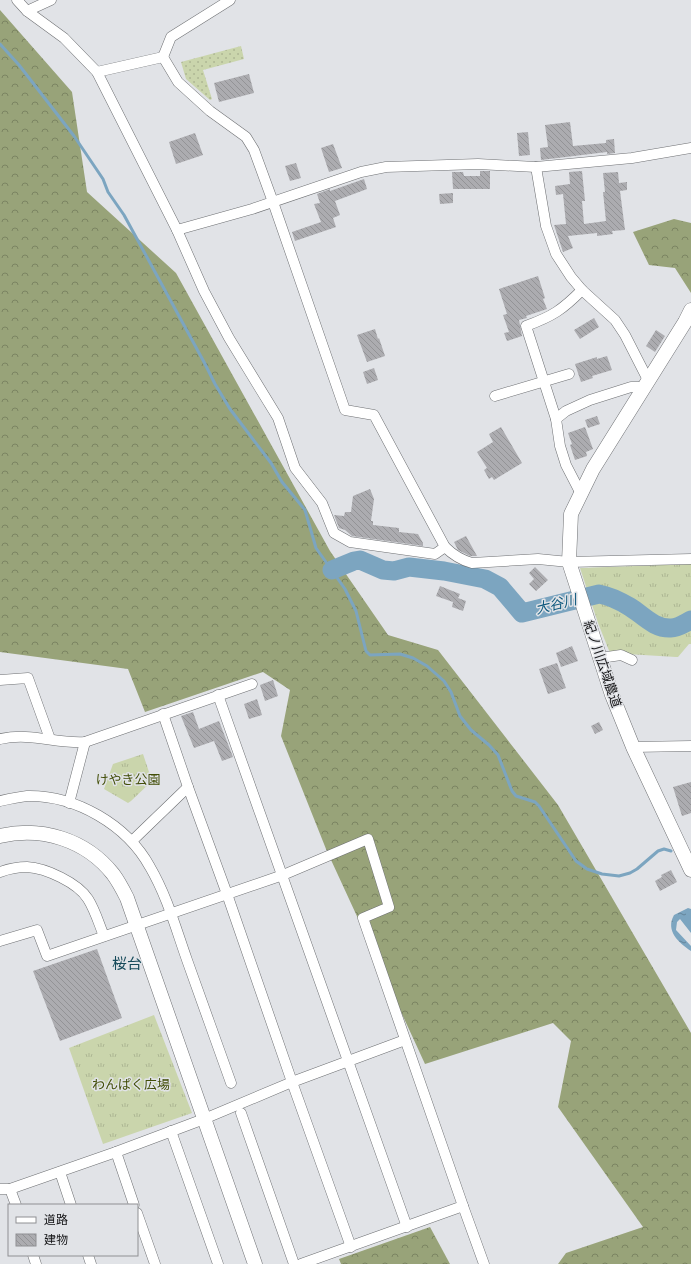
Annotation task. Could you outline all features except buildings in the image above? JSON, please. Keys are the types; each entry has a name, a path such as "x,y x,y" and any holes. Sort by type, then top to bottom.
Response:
{"street":[{"path":"17,0 27,10 64,38 97,72 177,230 204,290 228,338 278,418 295,468 322,503 334,533 350,542 435,554 445,547"},
{"path":"27,10 51,0"},
{"path":"163,56 171,37 230,0"},
{"path":"97,72 163,56"},
{"path":"163,56 178,82 210,111 246,137 254,150 345,410 374,415 445,547 463,561 472,563 538,559 569,562 691,559"},
{"path":"177,230 273,202 361,172 386,167 478,164 536,167 632,158 691,148"},
{"path":"536,167 546,226 556,254 563,266 582,290 615,320 626,335 646,384 631,387 590,400 566,411 556,419"},
{"path":"580,494 566,466 560,446 556,419 526,326 558,312 582,290"},
{"name":"紀ノ川広域農道","path":"691,310 593,469 580,494 571,514 569,562 612,695 633,747 691,870"},
{"path":"495,396 569,374"},
{"path":"600,658 621,655 632,660"},
{"path":"0,680 28,678 50,738"},
{"path":"0,738 29,736 50,738 70,743 85,742 252,684"},
{"path":"218,696 283,875 407,1227"},
{"path":"163,714 292,1082 352,1247"},
{"path":"69,802 85,742"},
{"path":"633,747 691,746"},
{"path":"132,841 188,787"},
{"path":"0,800 27,796 69,802 82,807 106,821 132,841 150,867 171,913 231,1083"},
{"path":"0,836 20,832 36,832 60,838 88,852 106,867 120,885 127,898 255,1264"},
{"path":"0,941 37,930 47,956 283,875 368,839 389,907 363,918 484,1264"},
{"path":"0,872 9,869 27,867 48,871 72,884 88,898 104,936"},
{"path":"15,1204 5,1189 60,1172 171,1132 292,1082 406,1040"},
{"path":"241,1113 294,1264"},
{"path":"171,1132 218,1264"},
{"path":"116,1152 134,1204"},
{"path":"60,1172 71,1204"},
{"path":"301,1264 463,1206"},
{"path":"138,1216 155,1264"}],"green space":[{"path":"0,10 72,92 87,192 176,273 330,551 388,635 438,650 558,805 691,1033 691,1264 558,1264 566,1253 643,1227 558,1107 571,1041 553,1023 425,1064 326,849 281,736 290,690 263,672 145,712 128,669 0,652"},
{"path":"241,46 244,59 203,70 212,99 210,100 186,79 181,62"},
{"path":"674,219 691,223 691,293 675,268 649,265 633,232"},
{"path":"691,564 691,644 689,644 678,657 610,653 598,623 580,568"},
{"name":"けやき公園","path":"143,754 152,781 131,801 128,803 104,789 113,764"},
{"name":"わんぱく広場","path":"154,1015 192,1113 103,1144 69,1048"},
{"path":"430,1227 450,1264 341,1264 339,1259"}],"water":[{"path":"688,908 691,909 691,933 680,919 677,922 676,930 691,946 691,951 678,940 672,931 671,926 674,915"}],"waterway":[{"path":"0,44 19,65 74,136 103,179 108,192 124,215 230,409 271,463 282,482 305,510 316,548 345,589 356,611 366,651 370,655 400,654 413,658 427,666 444,681 451,692 460,716 471,730 489,745 498,755 512,791 516,796 535,802 539,806 576,861 587,869 602,874 619,876 637,869 658,851 664,849 671,851"},
{"name":"大谷川","path":"332,570 360,560 383,570 394,571 409,567 444,571 485,579 500,587 522,613 599,594 611,597 635,610 654,624 665,628 674,628 691,620"}],"district":[{"name":"桜台","path":"127,964"}]}
